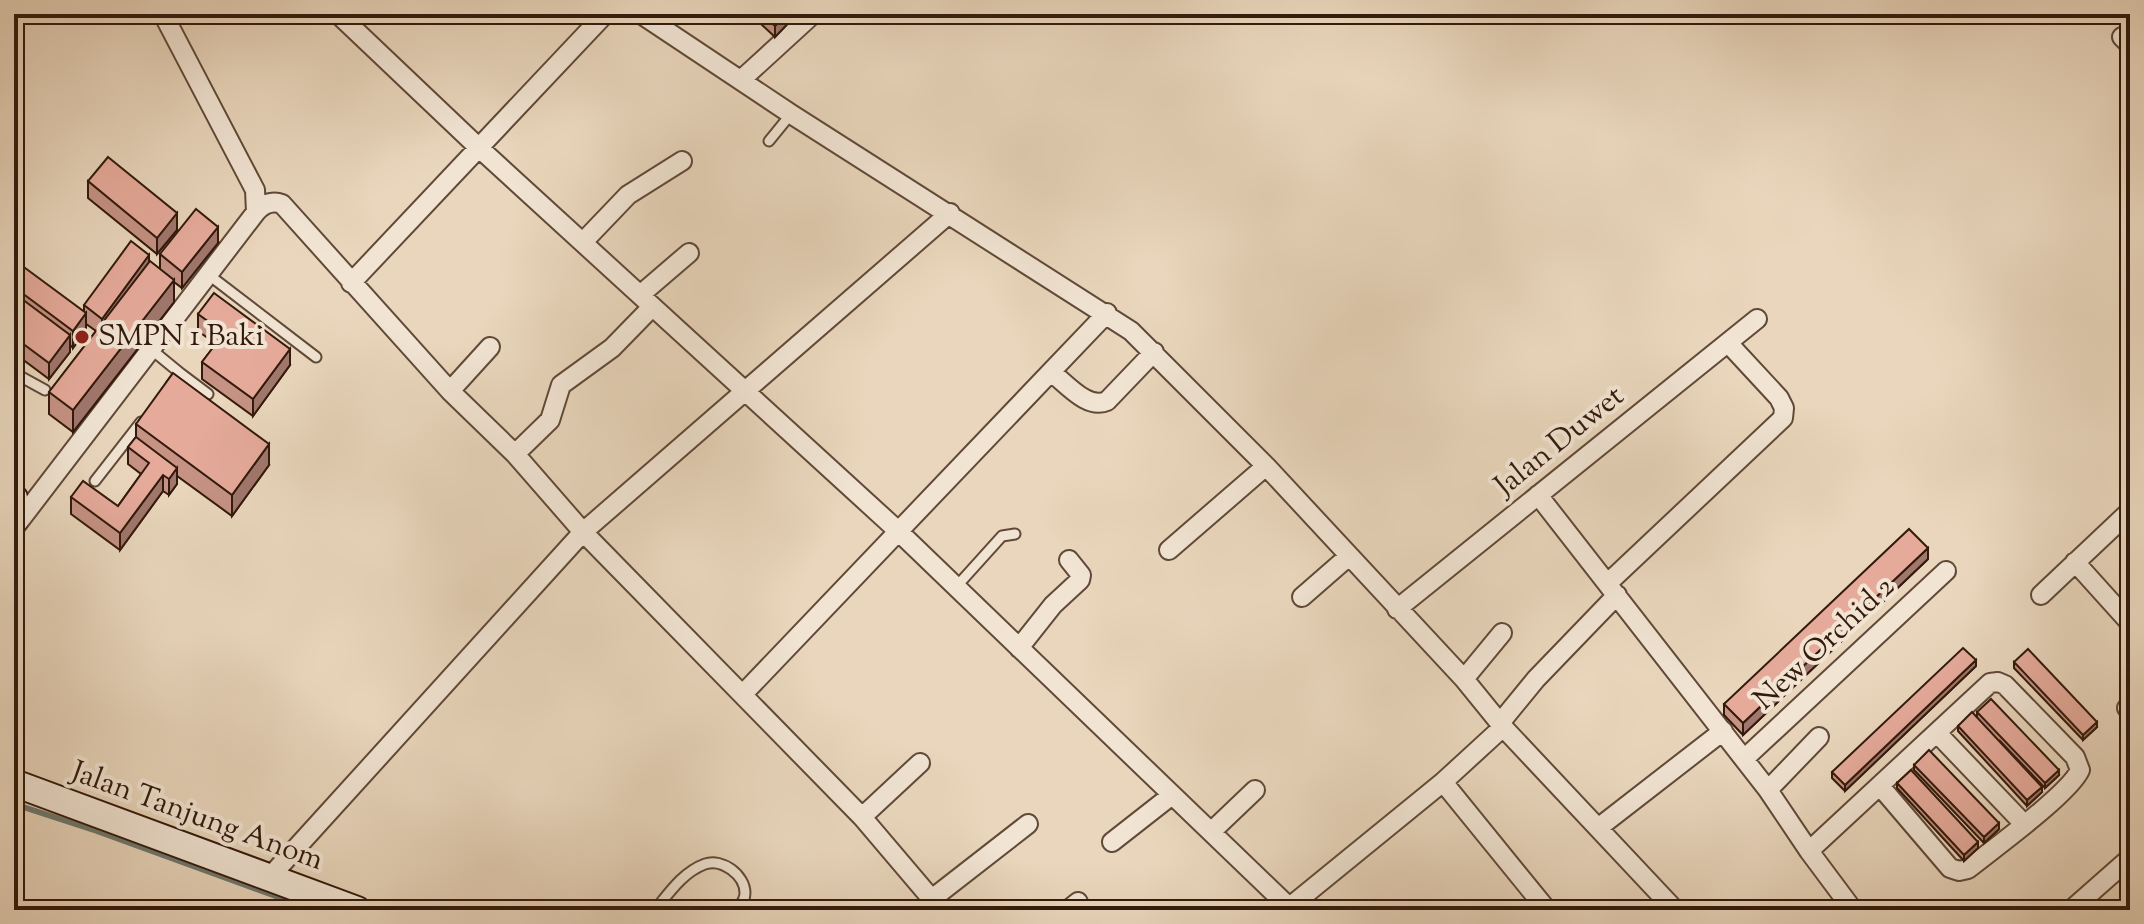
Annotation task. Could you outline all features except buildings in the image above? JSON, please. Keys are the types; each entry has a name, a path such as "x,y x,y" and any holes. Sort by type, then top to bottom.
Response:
{"main road":[{"path":"14,498 14,520"},
{"name":"Jalan Tanjung Anom","path":"14,783 357,910"}],"street":[{"path":"163,14 255,190 256,212"},
{"path":"338,14 477,146 897,530 1289,909 1443,782 1502,725 1536,679 1612,589 1783,418 1784,408 1779,398 1729,344"},
{"path":"351,283 477,146 605,14"},
{"path":"742,79 813,14"},
{"path":"652,17 791,114 1107,313 1154,352 1266,466 1675,910"},
{"path":"583,242 628,195 682,161"},
{"path":"14,528 256,212 271,203 282,204 450,391 515,454 583,532 862,817 937,904 1028,824"},
{"path":"268,879 583,532 950,213"},
{"path":"515,454 550,420 561,385 612,348 646,301 689,253"},
{"path":"743,694 1107,313"},
{"name":"Jalan Duwet","path":"1397,609 1757,319"},
{"path":"450,391 490,347"},
{"path":"1051,372 1089,402 1099,405 1107,401 1154,352"},
{"path":"1169,550 1266,466"},
{"path":"1538,495 1768,790 1853,910"},
{"path":"2041,595 2130,511"},
{"path":"1302,597 1349,556"},
{"path":"1019,648 1053,605 1080,580 1081,575 1069,560"},
{"path":"2075,562 2130,623"},
{"name":"New Orchid 2","path":"1744,759 1946,571"},
{"path":"1464,679 1502,633"},
{"path":"1809,851 1990,683 2005,685 2075,757 2080,770 2024,824 1968,869 1955,871 1880,786"},
{"path":"1598,828 1723,731"},
{"path":"1937,733 2024,824"},
{"path":"1768,790 1819,737"},
{"path":"862,817 920,763"},
{"path":"1443,782 1547,910"},
{"path":"1211,832 1255,790"},
{"path":"1112,842 1172,795"},
{"path":"2071,910 2130,858"}],"lane":[{"path":"769,141 791,114"},
{"path":"209,275 316,357"},
{"path":"152,350 208,394"},
{"path":"14,373 45,390"},
{"path":"161,397 180,373"},
{"path":"95,481 152,409"},
{"path":"956,587 1002,536 1015,534"},
{"path":"655,910 681,879 709,862 720,863 737,874 745,890 744,900 737,910"}],"waterway":[{"path":"14,804 314,910"}],"place":[{"name":"SMPN 1 Baki","path":"82,337"}]}
